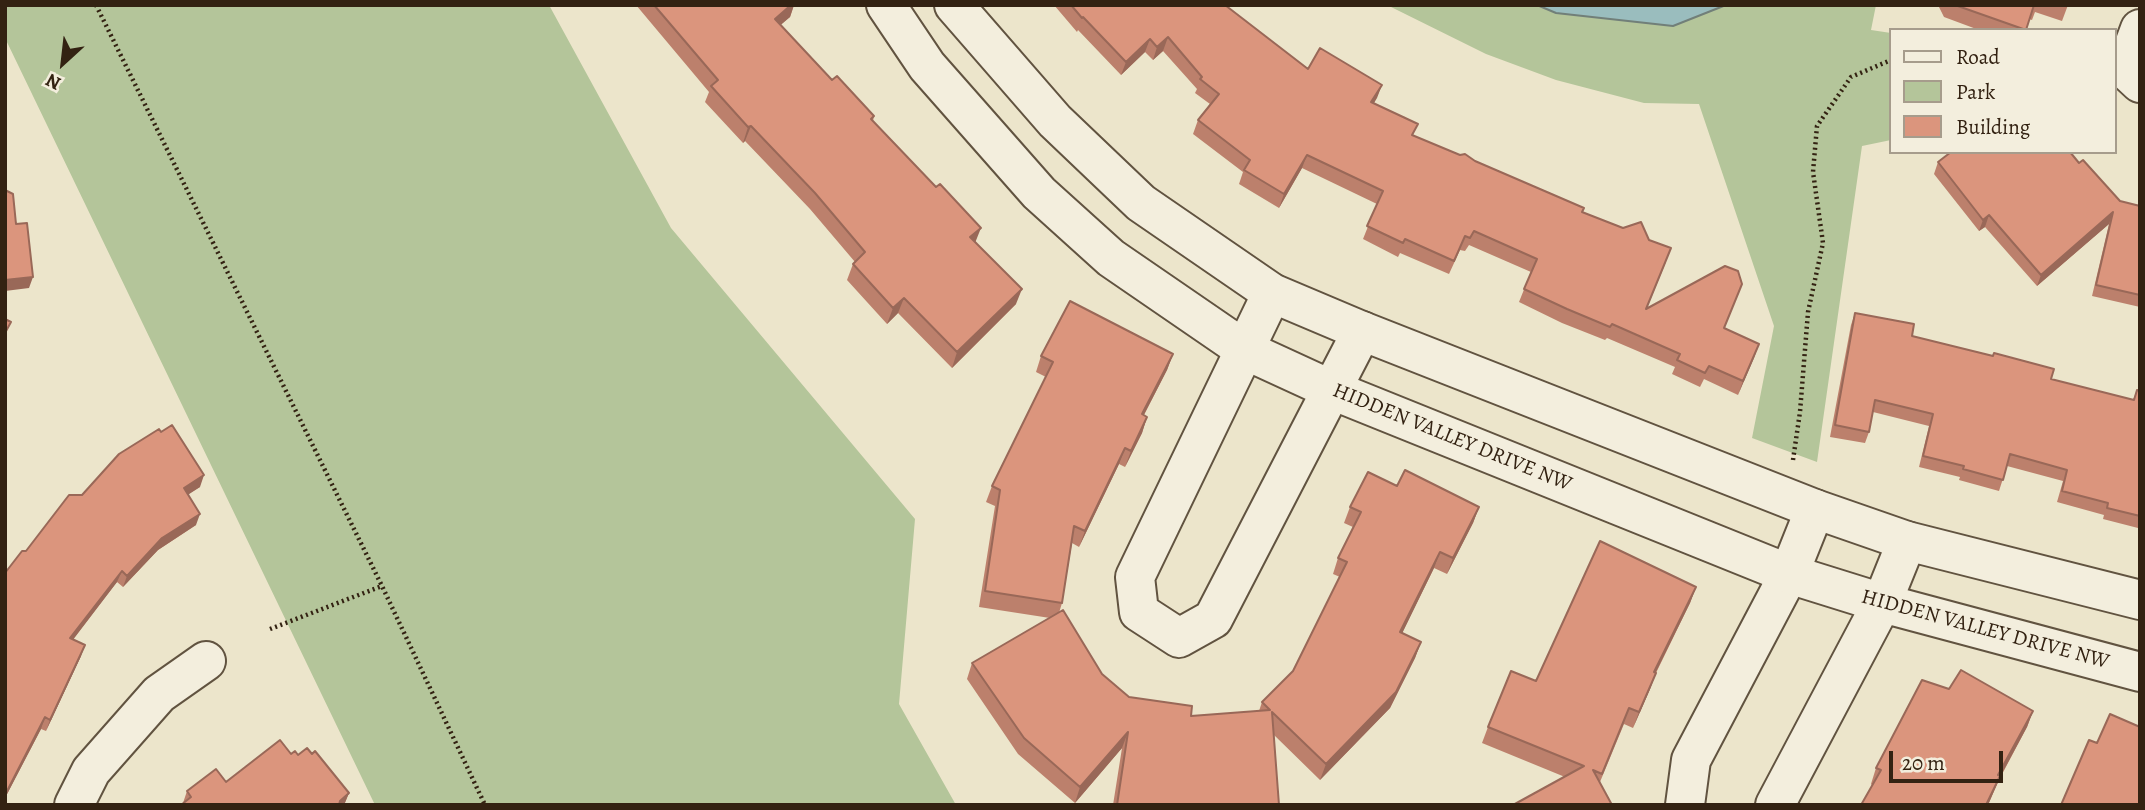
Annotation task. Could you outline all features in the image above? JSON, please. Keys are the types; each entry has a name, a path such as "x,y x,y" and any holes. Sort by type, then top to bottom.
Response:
{"street":[{"name":"HIDDEN VALLEY DRIVE NW","path":"886,5 927,66 1039,193 1111,258 1245,350 1332,390 1789,574 1882,603 2140,672"},
{"path":"954,5 1055,121 1141,203 1272,293 1815,509 1907,541 2140,600"},
{"path":"2140,29 2125,69 2140,83"},
{"path":"1272,293 1135,577 1139,612 1179,638 1213,619 1362,331"},
{"path":"1685,805 1691,760 1789,574 1815,509"},
{"path":"1775,805 1882,603 1907,541"},
{"path":"74,805 91,771 159,694 206,661"}],"path":[{"path":"96,5 382,586 485,805"},
{"path":"1793,465 1808,312 1823,243 1813,172 1817,126 1851,77 1890,60"},
{"path":"270,629 382,586"}],"green space":[{"path":"5,5 549,5 671,228 915,519 899,704 956,805 375,805 5,38"},
{"path":"1387,5 1876,5 1871,30 1890,33 1890,140 1862,146 1817,462 1752,438 1774,326 1699,104 1644,103 1556,80 1486,54"}],"water":[{"path":"1537,5 1726,5 1673,26 1556,13"}],"building":[{"path":"654,5 791,5 775,19 832,80 837,76 874,116 871,119 936,187 940,184 981,228 970,237 1022,289 957,352 904,298 893,308 853,264 865,252 815,193 711,86 718,80"},
{"path":"1071,5 1225,5 1308,69 1320,48 1382,85 1371,102 1418,124 1412,135 1460,155 1465,154 1475,161 1584,208 1582,212 1623,228 1641,222 1649,240 1671,248 1646,309 1725,266 1738,271 1742,284 1724,328 1759,344 1743,381 1709,366 1705,373 1677,360 1680,354 1524,289 1537,259 1474,231 1470,238 1465,236 1454,261 1405,239 1403,243 1367,226 1383,191 1307,155 1284,194 1244,170 1250,160 1198,120 1219,94 1200,79 1202,77 1168,37 1157,47 1150,39 1126,62"},
{"path":"1955,5 2034,5 2027,28"},
{"path":"1948,154 2072,154 2079,163 2083,160 2120,201 2140,206 2140,295 2096,285 2113,212 2041,275 1989,215 1983,220 1938,162"},
{"path":"5,190 13,194 16,224 27,223 33,277 5,280"},
{"path":"1070,301 1173,354 1142,414 1147,417 1131,451 1125,448 1085,531 1074,526 1062,603 985,591 1000,490 992,486 1053,362 1041,356"},
{"path":"1855,313 1914,324 1912,336 2054,369 2051,379 2134,400 2137,390 2140,391 2140,516 2107,508 2108,503 2062,491 2067,470 2010,454 2003,480 1963,469 1964,466 1923,456 1933,414 1875,400 1869,432 1835,425"},
{"path":"5,319 11,322 5,333"},
{"path":"172,425 204,475 184,488 200,514 162,538 127,576 122,571 70,638 85,645 50,720 45,717 5,795 5,573 22,551 26,551 69,495 82,495 119,454 159,429 161,432"},
{"path":"1405,470 1479,507 1453,558 1440,552 1400,632 1421,642 1396,692 1326,764 1272,712 1279,805 1117,805 1128,732 1080,787 1024,738 972,663 1063,610 1102,674 1129,697 1192,706 1191,716 1270,710 1262,702 1293,671 1347,562 1338,558 1361,512 1350,507 1368,472 1397,486"},
{"path":"1600,541 1696,587 1654,672 1656,673 1639,712 1629,708 1602,774 1593,770 1612,805 1513,805 1584,766 1488,727 1511,671 1536,681"},
{"path":"1961,670 2033,711 1998,775 2000,776 1986,805 1861,805 1881,770 1876,768 1922,680 1949,689"},
{"path":"2110,714 2140,727 2140,805 2061,805 2089,740 2097,743"},
{"path":"280,740 291,754 295,751 298,755 307,748 312,754 315,751 349,793 339,805 181,805 191,797 187,791 216,769 226,782"}]}
